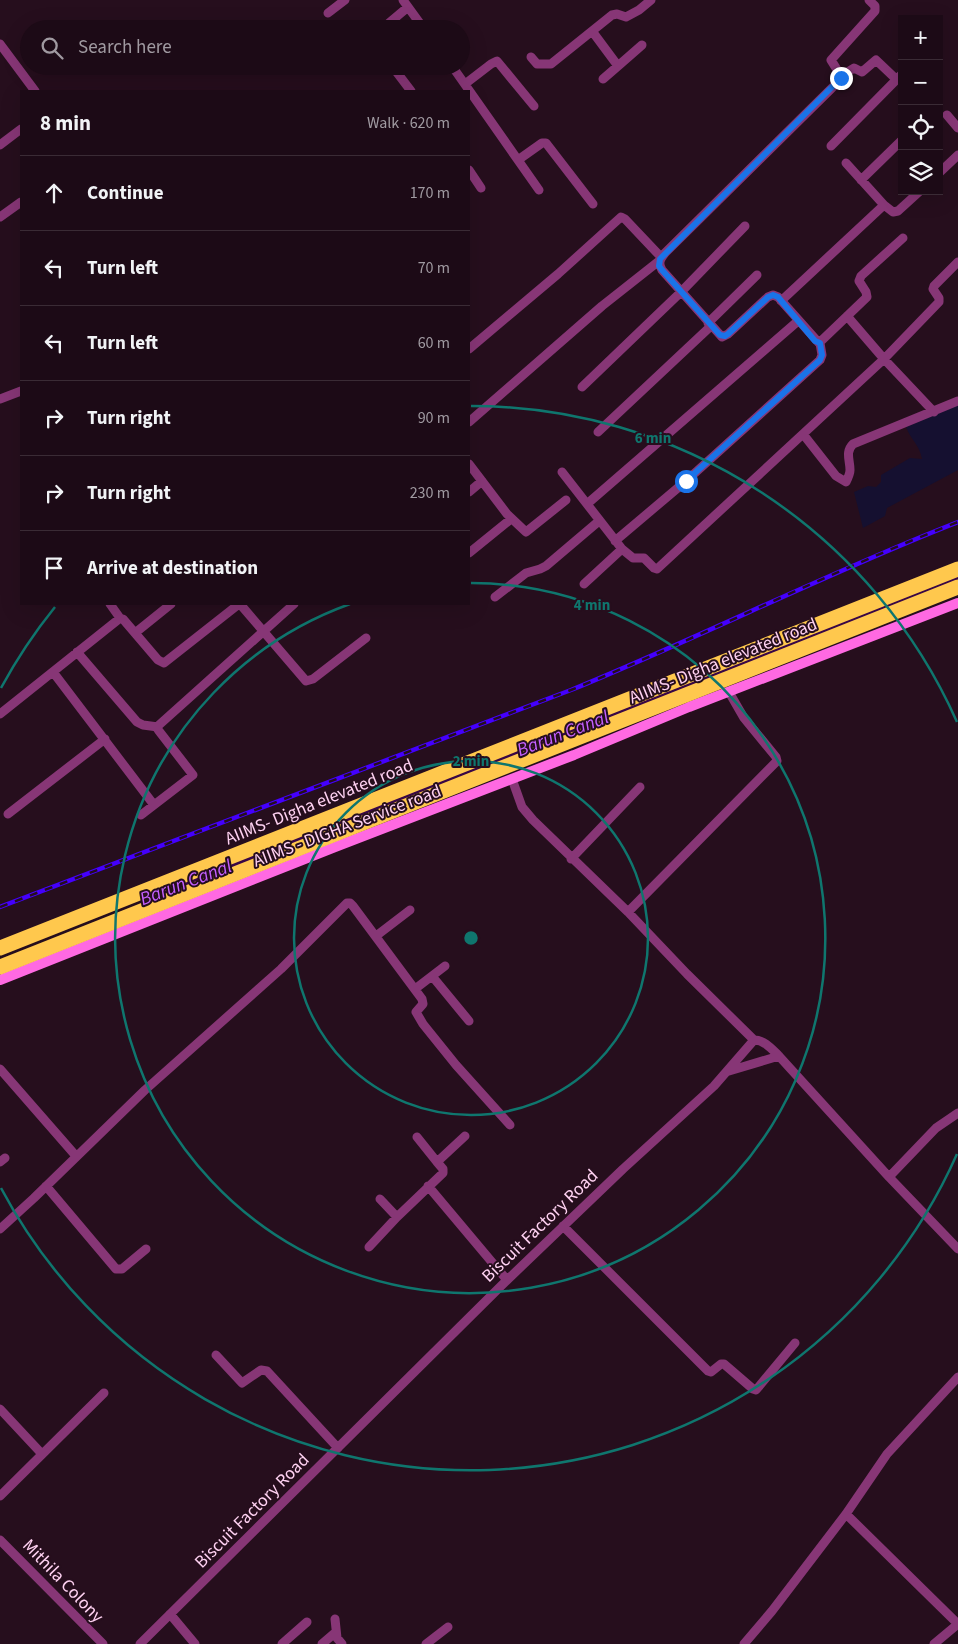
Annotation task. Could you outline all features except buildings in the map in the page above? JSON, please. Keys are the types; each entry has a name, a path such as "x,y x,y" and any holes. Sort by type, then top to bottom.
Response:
{"highway":[{"name":"AIIMS- Digha elevated road","path":"0,948 958,569"},
{"name":"AIIMS- Digha elevated road","path":"0,966 958,587"}],"main road":[{"name":"AIIMS - DIGHA Service road","path":"0,980 958,603"}],"street":[{"path":"328,13 345,0"},
{"path":"531,57 537,64 550,64 612,15 617,14 626,17 639,10 651,0"},
{"path":"841,76 832,62 832,58 875,10 875,6 868,0"},
{"path":"392,20 406,3 418,20"},
{"path":"592,32 618,66"},
{"path":"0,44 20,71"},
{"path":"603,79 642,45"},
{"path":"470,421 602,306 660,259 838,82 841,76 854,68 862,72 876,60 898,75"},
{"path":"465,84 497,61 534,106"},
{"path":"23,75 34,90"},
{"path":"399,75 410,90"},
{"path":"458,75 469,90"},
{"path":"831,146 898,77"},
{"path":"470,91 539,190"},
{"path":"947,115 958,128"},
{"path":"0,145 20,130"},
{"path":"518,160 542,143 546,143 593,204"},
{"path":"861,180 898,144"},
{"path":"943,169 958,156"},
{"path":"846,163 890,211 896,212 915,195"},
{"path":"470,172 481,188"},
{"path":"0,218 20,203"},
{"path":"781,301 884,205"},
{"path":"470,348 558,274 621,217 625,219 660,259 659,266 662,270 720,335 725,336 770,295 775,295 815,341 820,343"},
{"path":"582,387 681,292 745,226"},
{"path":"820,343 866,296 866,292 859,281 861,276 903,238"},
{"path":"562,472 622,549 633,558 644,558 654,568 659,567 884,359 939,302 939,298 933,289 934,286 958,262"},
{"path":"598,432 710,324 757,274"},
{"path":"847,316 934,412"},
{"path":"586,504 798,321"},
{"path":"615,541 686,481 820,360 822,355 820,343"},
{"path":"0,399 20,390"},
{"path":"802,434 836,476 846,482 850,472 849,450 853,444 958,401"},
{"path":"470,465 511,518 522,530 527,532 566,500"},
{"path":"470,491 482,481"},
{"path":"470,552 511,518"},
{"path":"495,597 526,573 543,568 599,521"},
{"path":"584,584 622,549"},
{"path":"111,605 120,618 158,660 162,662 166,662 239,605"},
{"path":"135,633 170,605"},
{"path":"241,605 265,631 302,677 308,681 366,638"},
{"path":"158,727 293,605"},
{"path":"0,714 120,618"},
{"path":"77,652 137,722 143,725 158,727"},
{"path":"52,672 154,805"},
{"path":"628,912 777,761 776,757 744,718 729,692"},
{"path":"141,814 193,775 159,732 158,727"},
{"path":"8,814 104,739"},
{"path":"512,779 519,800 526,812 754,1040 757,1039 767,1045 779,1056 889,1177 958,1249"},
{"path":"571,859 640,787"},
{"path":"0,1229 145,1090 281,969 347,903 353,906 424,1002 416,1012 417,1016 456,1065 510,1125"},
{"path":"376,936 410,910"},
{"path":"415,989 445,966"},
{"path":"432,976 469,1021"},
{"name":"Biscuit Factory Road","path":"140,1644 507,1280 727,1072 754,1040"},
{"path":"727,1072 779,1056"},
{"path":"0,1069 76,1156"},
{"path":"889,1177 936,1128 958,1114"},
{"path":"437,1162 465,1136"},
{"path":"369,1247 443,1172 417,1137"},
{"path":"46,1186 116,1269 122,1269 146,1249"},
{"path":"428,1186 507,1280"},
{"path":"380,1199 397,1217"},
{"path":"563,1226 708,1371 711,1372 721,1364 724,1364 756,1390 795,1343"},
{"path":"216,1355 242,1383 261,1370 267,1371 338,1448"},
{"path":"744,1644 772,1611 846,1514 887,1454 958,1377"},
{"path":"0,1496 104,1393"},
{"path":"0,1409 42,1454"},
{"path":"846,1514 958,1624 934,1644"},
{"name":"Mithila Colony","path":"0,1540 102,1644"},
{"path":"170,1614 195,1644"},
{"path":"335,1619 336,1638 342,1644"},
{"path":"282,1644 307,1622"},
{"path":"430,1643 448,1627"},
{"path":"322,1644 336,1632"}],"shaded area":[{"path":"958,405 958,470 887,508 885,516 863,528 854,492 868,486 876,487 881,482 881,475 910,458 922,459 919,449 906,427"}],"waterway":[{"name":"Barun Canal","path":"169,889 958,579"}],"railway":[{"path":"0,907 571,690 668,649 861,562 958,522"}],"route":[{"path":"686,481 820,360 822,355 820,343 815,341 775,295 770,295 728,334 722,337 662,270 659,266 659,261 841,78"}]}
